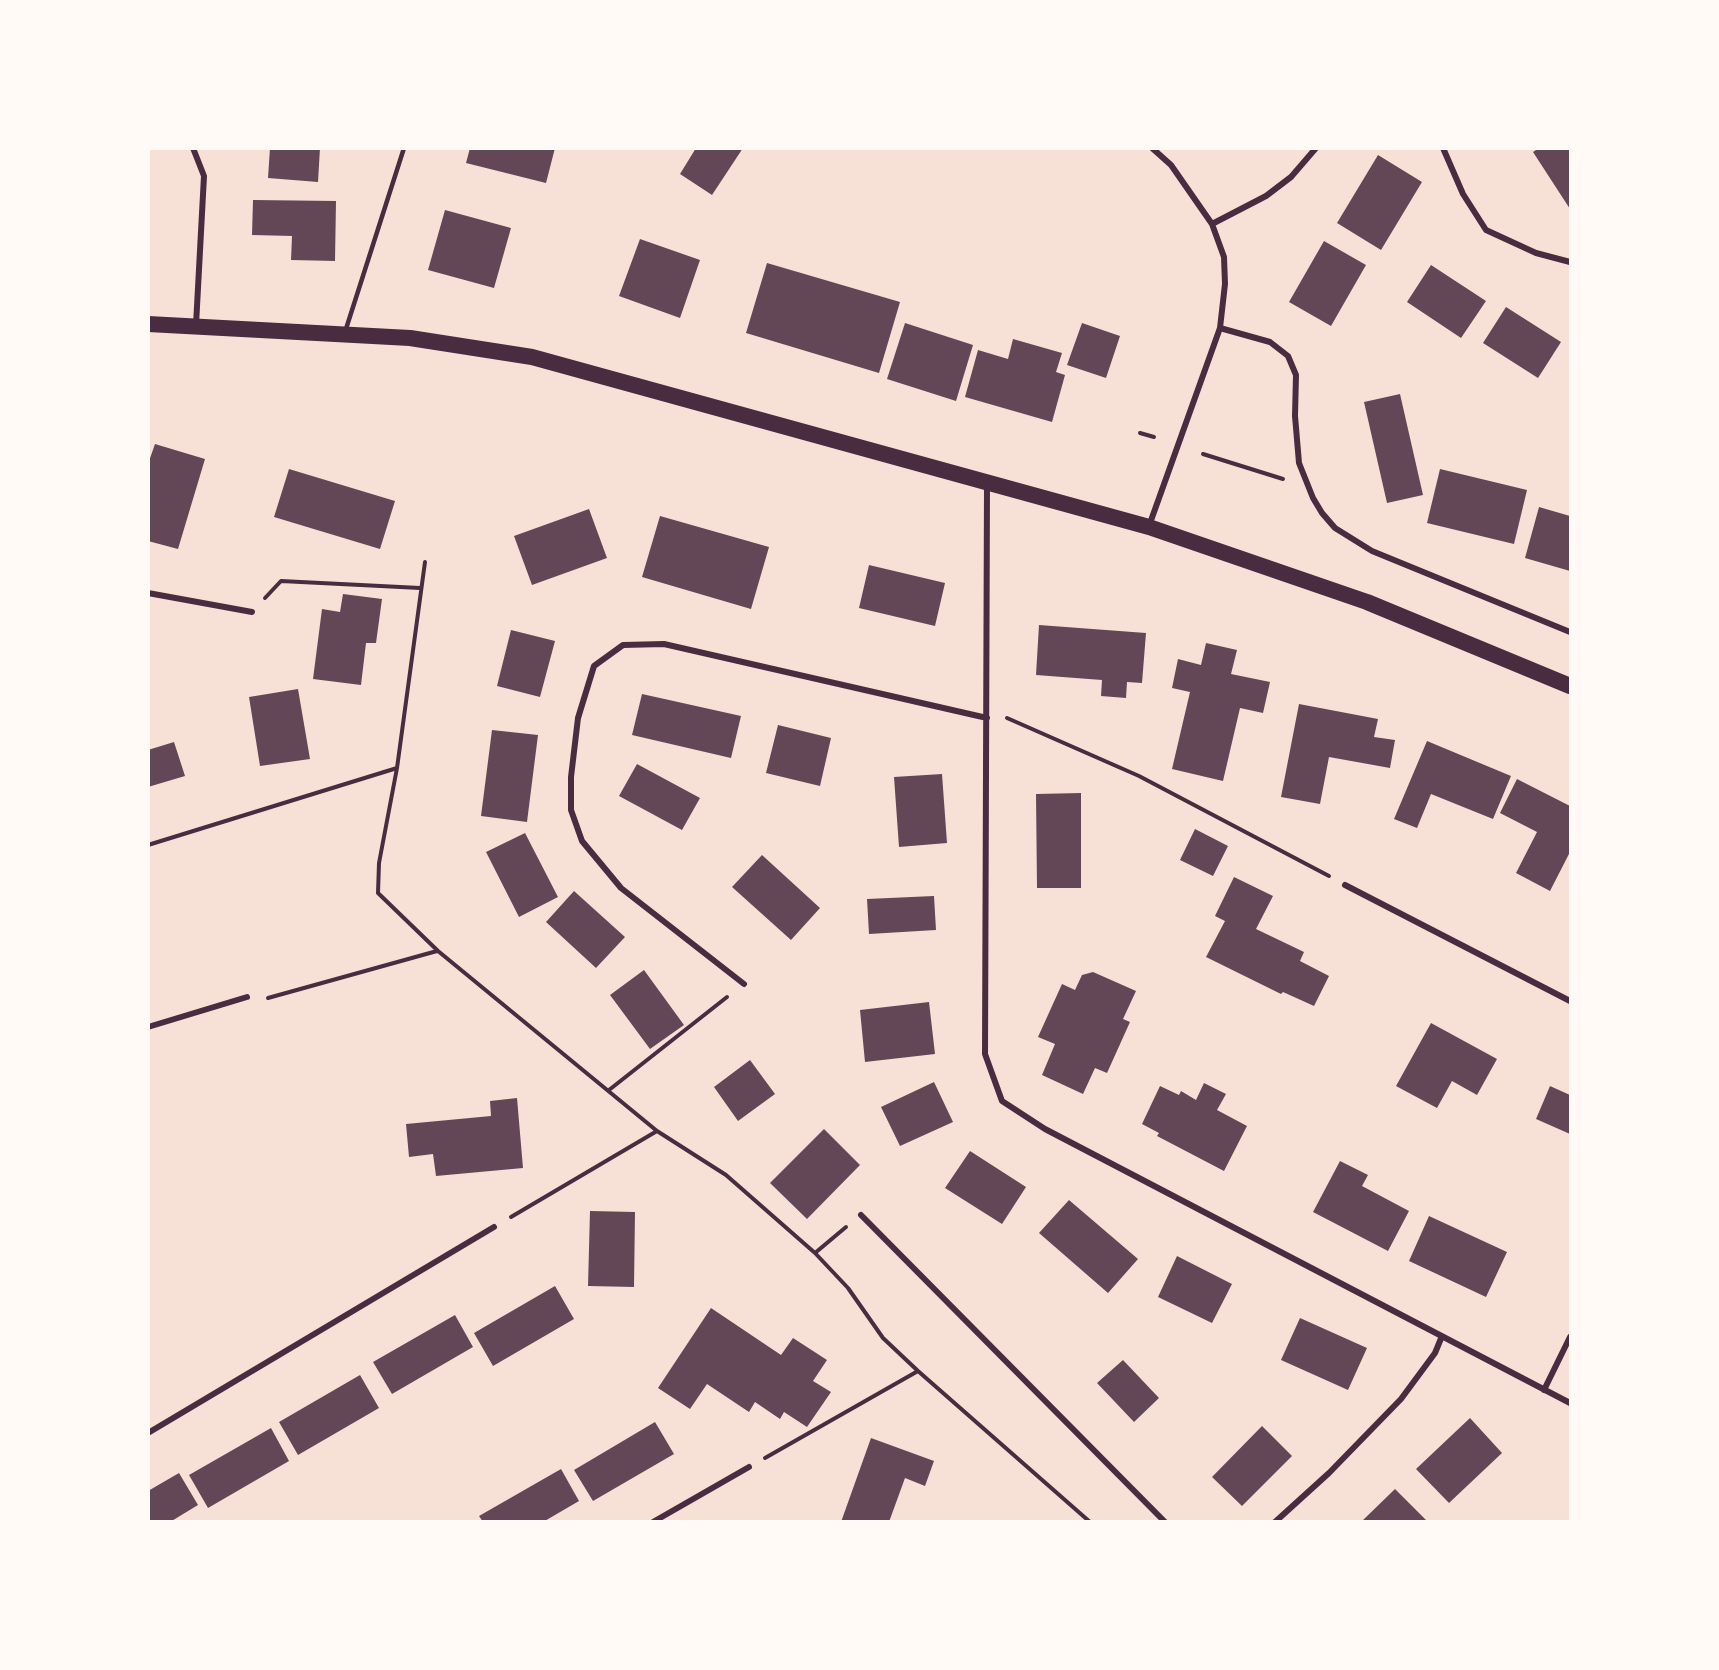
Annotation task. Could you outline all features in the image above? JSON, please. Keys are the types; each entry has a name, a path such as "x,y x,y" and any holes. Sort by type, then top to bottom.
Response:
{"highway":[{"path":"148,324 410,338 532,357 1149,527 1367,602 1570,686"}],"street":[{"path":"193,148 204,176 196,325"},
{"path":"1149,527 1220,328 1225,284 1224,257 1212,224 1171,165 1152,148"},
{"path":"1212,224 1266,196 1291,177 1316,148"},
{"path":"1443,148 1463,194 1486,230 1536,253 1570,262"},
{"path":"1220,328 1270,342 1287,357 1296,375 1296,440 1299,463 1307,486 1322,513 1335,528 1372,551 1570,632"},
{"path":"987,483 985,1054 1002,1101 1045,1129 1570,1403"},
{"path":"148,592 252,612"},
{"path":"744,984 621,888 582,842 571,810 571,777 578,718 594,666 623,645 663,644 987,715"},
{"path":"1345,885 1570,1001"},
{"path":"148,1027 247,997"},
{"path":"861,1215 1165,1521"},
{"path":"148,1433 494,1227"},
{"path":"1275,1521 1329,1473 1401,1399 1435,1353 1442,1336"},
{"path":"1544,1390 1570,1337"},
{"path":"653,1521 750,1467"}],"lane":[{"path":"344,334 404,148"}],"path":[{"path":"1140,433 1154,437"},
{"path":"1203,454 1307,486"},
{"path":"425,562 397,768 380,863 378,893 438,951 657,1131 726,1175 815,1253 848,1288 883,1338 1090,1521"},
{"path":"252,612 281,581 420,588"},
{"path":"987,715 1139,776 1345,885"},
{"path":"148,845 397,768"},
{"path":"247,997 268,998 438,951"},
{"path":"609,1090 744,984"},
{"path":"494,1227 657,1131"},
{"path":"815,1253 861,1215"},
{"path":"750,1467 918,1371"}],"building":[{"path":"270,148 320,148 318,182 268,178"},
{"path":"470,148 555,148 546,183 466,163"},
{"path":"696,148 743,148 712,195 680,174"},
{"path":"1539,148 1570,148 1570,209 1533,152"},
{"path":"1378,155 1422,182 1381,250 1337,223"},
{"path":"253,200 336,201 335,261 291,260 292,236 252,235"},
{"path":"445,210 511,228 494,288 428,270"},
{"path":"640,239 700,260 680,318 619,296"},
{"path":"1324,241 1366,265 1331,326 1289,302"},
{"path":"767,263 900,302 879,373 746,333"},
{"path":"1431,265 1486,301 1461,338 1407,302"},
{"path":"1506,307 1561,342 1538,378 1483,343"},
{"path":"905,323 973,345 956,401 887,379"},
{"path":"1082,323 1120,336 1106,378 1067,365"},
{"path":"1013,339 1062,353 1056,372 1065,375 1052,422 965,397 978,350 1008,359"},
{"path":"1400,394 1423,495 1387,503 1364,402"},
{"path":"155,444 205,459 178,549 148,541 148,464"},
{"path":"289,469 395,501 380,549 274,517"},
{"path":"1440,469 1527,490 1514,544 1427,523"},
{"path":"1539,507 1570,516 1570,571 1525,558"},
{"path":"589,509 607,558 532,585 514,536"},
{"path":"660,516 769,547 751,609 642,577"},
{"path":"869,565 945,583 935,626 859,608"},
{"path":"343,594 382,599 376,643 366,643 361,685 313,679 322,609 340,612"},
{"path":"1039,625 1146,633 1142,683 1127,682 1126,698 1101,696 1102,680 1036,675"},
{"path":"511,630 555,641 540,697 497,686"},
{"path":"1206,643 1237,650 1231,674 1270,682 1263,713 1240,708 1223,781 1172,769 1190,692 1172,688 1178,659 1201,665"},
{"path":"298,689 310,759 260,766 249,697"},
{"path":"642,694 741,716 731,758 632,735"},
{"path":"1299,704 1378,719 1374,737 1395,740 1390,768 1329,757 1320,804 1281,797"},
{"path":"778,725 831,738 820,786 766,773"},
{"path":"492,730 538,735 527,822 481,816"},
{"path":"1427,741 1511,776 1493,819 1431,794 1417,828 1394,819"},
{"path":"174,742 185,776 148,787 148,750"},
{"path":"637,764 700,798 682,830 619,796"},
{"path":"942,774 947,843 899,847 894,777"},
{"path":"1517,779 1570,806 1570,852 1550,891 1516,873 1537,832 1500,813"},
{"path":"1081,793 1081,888 1037,888 1036,794"},
{"path":"1195,829 1228,846 1213,876 1180,860"},
{"path":"525,833 558,897 519,917 486,852"},
{"path":"762,855 820,908 791,940 732,887"},
{"path":"1234,877 1273,896 1256,929 1304,952 1300,961 1329,976 1314,1006 1283,992 1281,994 1206,957 1225,921 1215,916"},
{"path":"574,891 625,937 596,968 546,922"},
{"path":"934,896 936,930 869,934 867,899"},
{"path":"644,970 684,1025 650,1049 610,995"},
{"path":"1093,972 1136,991 1123,1019 1130,1022 1107,1073 1095,1068 1083,1094 1042,1075 1055,1044 1038,1037 1062,984 1075,990 1082,975"},
{"path":"929,1002 935,1054 865,1062 860,1010"},
{"path":"1431,1023 1497,1059 1477,1095 1452,1081 1437,1108 1396,1086"},
{"path":"750,1060 775,1094 738,1121 714,1087"},
{"path":"934,1082 953,1122 900,1146 881,1107"},
{"path":"1204,1083 1226,1094 1217,1110 1247,1126 1224,1171 1157,1136 1159,1133 1142,1124 1160,1086 1179,1095 1181,1091 1196,1100"},
{"path":"1550,1086 1570,1095 1570,1134 1536,1119"},
{"path":"517,1098 523,1168 436,1176 433,1154 409,1157 406,1124 491,1116 490,1101"},
{"path":"824,1129 860,1165 807,1219 770,1183"},
{"path":"970,1151 1026,1187 1002,1224 945,1188"},
{"path":"1340,1161 1368,1175 1362,1186 1409,1211 1388,1251 1313,1212"},
{"path":"1069,1200 1138,1259 1108,1293 1039,1233"},
{"path":"590,1211 635,1212 634,1287 588,1286"},
{"path":"1429,1216 1507,1252 1486,1297 1409,1261"},
{"path":"1177,1256 1232,1284 1212,1323 1158,1297"},
{"path":"555,1286 574,1319 493,1366 474,1333"},
{"path":"711,1308 781,1355 793,1338 827,1360 813,1381 831,1392 807,1427 784,1412 780,1419 755,1402 749,1412 707,1384 690,1409 658,1388"},
{"path":"455,1315 473,1347 392,1394 373,1362"},
{"path":"1300,1318 1367,1348 1348,1390 1281,1360"},
{"path":"1123,1360 1159,1398 1134,1422 1097,1383"},
{"path":"360,1375 379,1408 298,1455 279,1422"},
{"path":"1470,1418 1502,1453 1449,1503 1416,1469"},
{"path":"655,1422 674,1454 593,1501 574,1470"},
{"path":"1262,1426 1292,1456 1242,1506 1212,1477"},
{"path":"271,1428 289,1461 208,1508 189,1475"},
{"path":"871,1438 934,1461 925,1486 905,1478 889,1522 841,1522"},
{"path":"561,1469 579,1501 543,1522 483,1522 479,1516"},
{"path":"179,1473 198,1505 170,1522 148,1522 148,1491"},
{"path":"1395,1489 1428,1522 1361,1522"}]}
